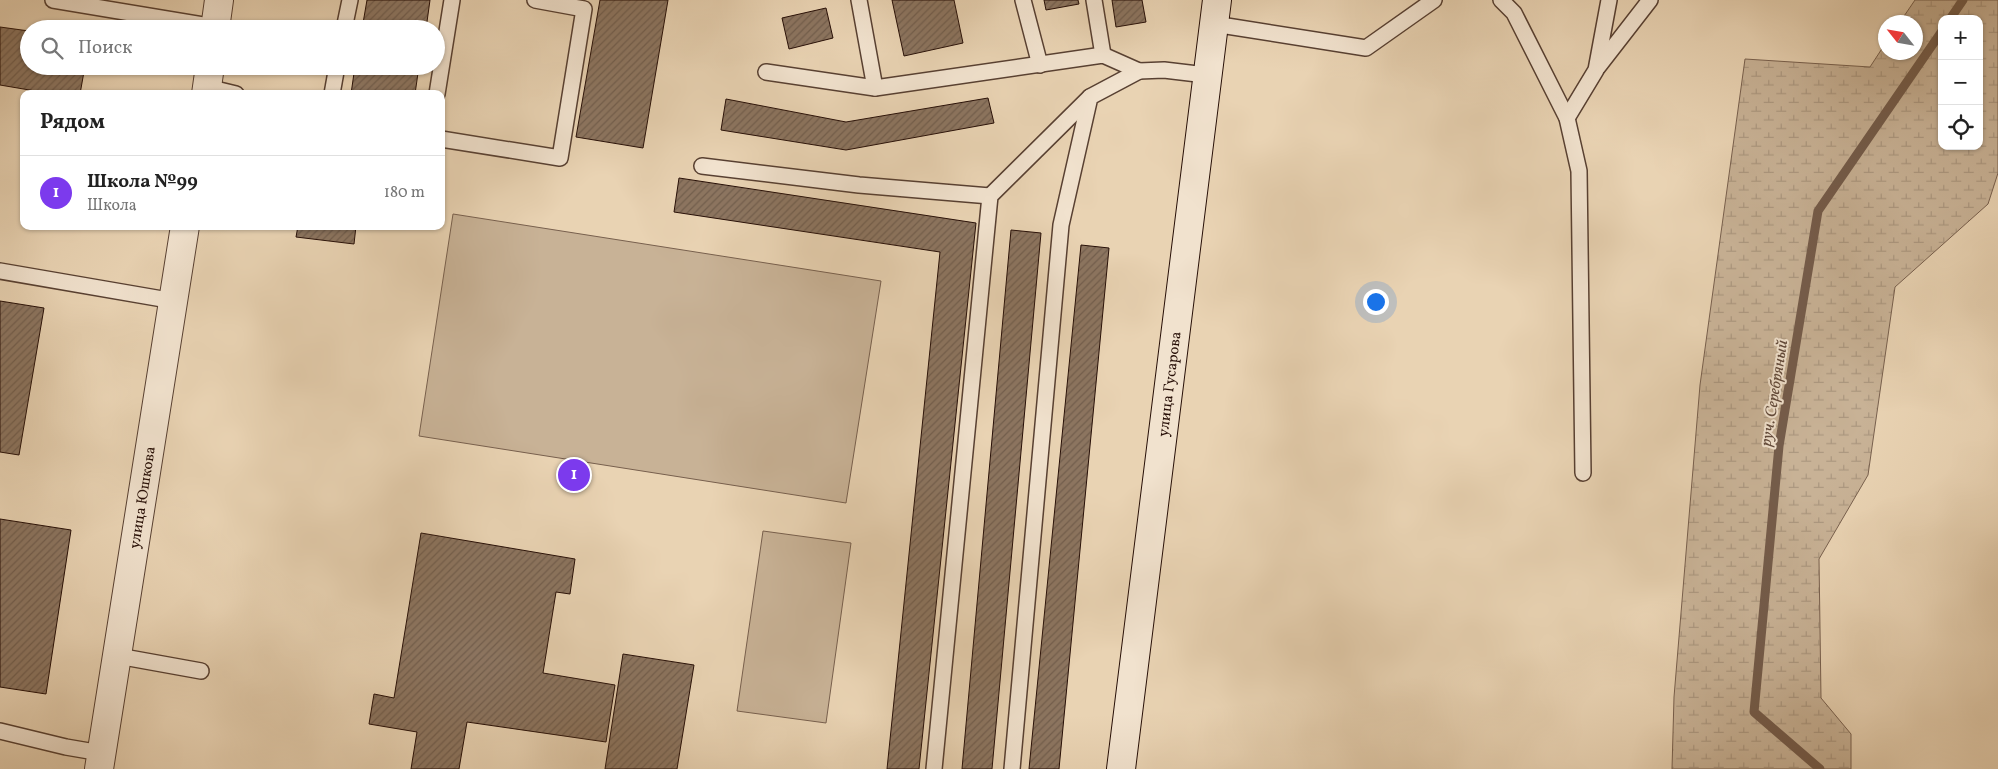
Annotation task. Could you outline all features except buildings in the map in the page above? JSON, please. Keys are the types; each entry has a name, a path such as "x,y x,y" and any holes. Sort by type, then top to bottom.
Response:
{"main road":[{"path":"216,20 219,0"},
{"name":"улица Гусарова","path":"1121,769 1136,662 1206,75 1216,12"},
{"name":"улица Юшкова","path":"100,761 118,656 144,474 184,230"}],"lane":[{"path":"49,0 169,20"},
{"path":"346,20 350,0"},
{"path":"445,44 452,0"},
{"path":"445,140 560,158 584,9 535,0"},
{"path":"859,0 874,88"},
{"path":"1023,0 1040,65"},
{"path":"1094,0 1103,54"},
{"path":"1216,12 1366,48 1434,0"},
{"path":"1500,0 1514,13 1567,118 1579,171 1583,473"},
{"path":"1596,70 1609,0"},
{"path":"1567,118 1596,70 1650,0"},
{"path":"766,72 874,88 1040,65 1103,54 1138,71"},
{"path":"934,769 990,196 1090,97 1138,71 1164,70 1206,75"},
{"path":"333,90 335,75"},
{"path":"438,90 440,75"},
{"path":"207,82 226,90"},
{"path":"1012,769 1061,225 1090,97"},
{"path":"702,166 859,185 990,196"},
{"path":"0,270 174,301"},
{"path":"118,656 201,671"},
{"path":"0,731 66,747 100,761"}],"green space":[{"path":"1915,0 1998,0 1998,173 1988,204 1895,287 1868,475 1819,559 1821,698 1851,734 1851,769 1672,769 1674,697 1700,385 1745,59 1870,67 1878,55 1878,60 1923,60 1923,15 1905,15"},
{"path":"453,214 881,281 846,503 419,436"},
{"path":"763,531 851,543 826,723 737,711"}],"waterway":[{"name":"руч. Серебряный","path":"1953,15 1963,0"},
{"name":"руч. Серебряный","path":"1820,769 1754,712 1779,446 1818,211 1938,37"}],"place":[{"name":"Школа №99","path":"574,475"}]}
